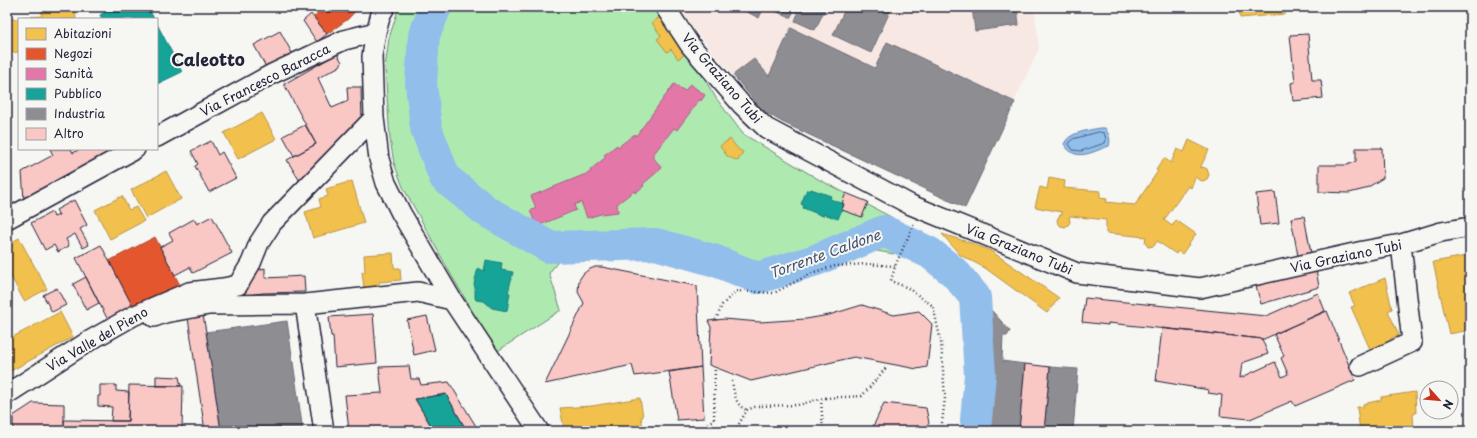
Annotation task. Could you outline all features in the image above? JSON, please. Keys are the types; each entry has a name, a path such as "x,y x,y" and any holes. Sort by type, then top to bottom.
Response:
{"street":[{"path":"385,7 381,14 376,32 372,56 374,118 380,159 386,183 401,213 452,300 539,431"},
{"name":"Via Graziano Tubi","path":"665,7 690,45 742,105 766,128 911,205 1078,273 1200,288 1401,244 1441,232 1470,227"},
{"name":"Via Francesco Baracca","path":"158,136 272,74 329,46 344,40 376,32"},
{"name":"Via Valle del Pieno","path":"7,394 89,341 133,316 189,292 238,285 252,263 259,243 272,223 374,118"},
{"path":"7,219 133,150"},
{"path":"1360,366 1412,342 1401,244"},
{"path":"134,325 165,313 209,305 305,304 418,292 452,300"},
{"path":"305,304 324,431"}],"path":[{"path":"917,218 895,266 891,281 908,288 933,306 941,342 945,398 940,431"},
{"path":"716,320 722,305 736,291 774,293 814,272 835,266 865,264 895,266"},
{"path":"698,431 714,419 715,367"},
{"path":"735,431 747,410 757,406 798,405 821,399 862,396 886,368"},
{"path":"732,381 734,397 742,408 747,410"},
{"path":"821,399 823,431"}],"shaded area":[{"path":"678,7 1034,7 1039,48 965,208 782,122 762,110 682,15"}],"green space":[{"path":"399,7 657,7 688,52 716,98 743,134 818,179 893,218 906,233 894,254 860,248 794,273 773,283 749,284 740,280 716,261 656,244 603,245 561,258 549,273 561,310 496,352 403,187 394,163 390,139 385,68 389,38"}],"water":[{"path":"1105,128 1109,135 1109,146 1090,153 1079,155 1068,150 1064,144 1066,140 1074,134"}],"building: Abitazioni":[{"path":"41,7 75,7 76,18 23,17 42,16"},
{"path":"1239,7 1285,7 1285,14 1240,18"},
{"path":"662,15 688,52 678,59 671,49 667,52 657,39 661,36 652,23"},
{"path":"7,19 18,19 18,52 7,53"},
{"path":"262,113 276,139 238,159 224,133"},
{"path":"730,139 738,149 743,152 738,161 727,156 720,146"},
{"path":"1189,140 1209,150 1200,168 1203,167 1207,169 1209,175 1207,179 1203,181 1195,177 1191,188 1188,186 1164,220 1172,226 1176,220 1196,234 1182,254 1178,251 1176,254 1157,241 1154,246 1148,247 1145,242 1146,237 1106,233 1106,220 1071,216 1069,217 1070,222 1068,225 1065,227 1061,226 1058,224 1057,220 1062,212 1035,207 1040,187 1047,189 1049,178 1065,181 1064,188 1100,191 1100,198 1107,199 1106,202 1135,205 1158,171 1156,170 1164,158 1171,163 1177,149 1184,152"},
{"path":"166,171 181,199 146,218 131,190"},
{"path":"352,181 364,223 313,238 305,212 321,207 319,199 328,196 326,189"},
{"path":"122,196 129,210 136,207 144,221 110,239 95,210"},
{"path":"942,234 991,251 1059,298 1047,313 985,268 960,255"},
{"path":"19,238 47,289 24,301 7,269 7,245"},
{"path":"393,253 394,268 400,268 401,280 379,282 379,287 364,288 362,272 365,272 364,255"},
{"path":"1466,256 1470,276 1470,330 1449,334 1433,262"},
{"path":"1385,278 1392,309 1388,311 1399,335 1390,339 1391,341 1370,349 1351,307 1355,306 1349,293"},
{"path":"60,312 73,337 7,373 7,340"},
{"path":"1415,392 1416,413 1413,414 1414,431 1360,431 1357,407 1363,407 1363,404 1381,400 1381,397"},
{"path":"640,398 643,428 626,431 577,431 576,426 564,429 560,408 592,406"}],"building: Negozi":[{"path":"323,7 359,7 348,19 327,34 314,17"},
{"path":"155,237 181,287 135,311 109,261"}],"building: Sanità":[{"path":"674,84 685,91 690,84 705,95 701,101 700,99 677,130 674,128 652,156 662,168 643,184 644,186 635,193 634,191 617,204 618,212 601,214 587,218 581,202 574,205 576,210 540,225 540,228 536,221 535,222 530,211 536,208 531,196 591,172 590,170 606,157 604,155 617,145 618,147 635,134 636,136"}],"building: Pubblico":[{"path":"108,7 156,7 150,11 154,18 102,18 100,15 109,10"},
{"path":"158,26 182,72 158,84"},
{"path":"807,189 831,196 830,199 844,204 838,219 824,214 823,216 803,208 804,206 801,204"},
{"path":"486,260 502,263 501,270 513,272 508,293 510,293 507,311 492,308 484,301 476,300 475,298 474,284 478,268 484,271"},
{"path":"446,394 467,431 434,431 415,399"}],"building: Industria":[{"path":"737,7 764,7 759,18"},
{"path":"767,7 826,7 815,30 795,21 798,13 794,11 790,18"},
{"path":"846,7 892,7 871,53 833,35"},
{"path":"972,7 1017,7 1019,25 975,31"},
{"path":"791,28 875,68 887,42 1015,102 965,208 782,122 762,110 733,75 754,59 769,76"},
{"path":"984,302 1010,331 1007,336 1003,336 1002,361 1025,364 1019,431 983,431 986,360 985,341 978,307"},
{"path":"287,321 303,431 221,431 206,332"},
{"path":"1050,367 1078,369 1073,431 1044,431"}],"building: Altro":[{"path":"311,14 327,34 317,42 303,21"},
{"path":"280,31 292,53 266,67 254,45"},
{"path":"1308,34 1312,80 1321,80 1323,98 1293,101 1291,83 1295,82 1290,35"},
{"path":"337,54 342,62 340,66 318,78 332,108 348,101 347,87 361,87 362,123 347,132 349,135 301,183 287,160 316,144 284,84"},
{"path":"305,125 316,144 294,156 283,136"},
{"path":"211,141 218,155 222,152 236,178 209,192 195,166 198,164 191,151"},
{"path":"1356,148 1382,148 1383,178 1365,189 1349,193 1319,192 1319,165 1347,165 1356,161"},
{"path":"50,150 72,150 73,153 78,150 114,150 24,200 22,172 53,155"},
{"path":"1275,192 1279,223 1260,225 1256,194"},
{"path":"846,193 868,202 862,217 842,210 844,204 842,203"},
{"path":"74,200 87,225 80,229 89,245 83,248 75,234 66,239 69,246 58,252 54,245 45,250 31,223 52,212 54,217 59,215 56,210"},
{"path":"212,216 232,253 193,273 190,267 175,275 160,247 173,240 169,233 194,219 197,224"},
{"path":"1304,216 1311,253 1298,256 1291,218"},
{"path":"101,245 135,311 110,324 76,258"},
{"path":"595,267 602,267 697,286 701,367 635,376 632,365 545,384 584,303 578,292 579,280 583,274"},
{"path":"265,268 265,278 304,276 305,292 263,293 239,296 239,291 255,271"},
{"path":"1316,269 1319,287 1261,304 1256,286"},
{"path":"86,277 99,303 86,310 73,284"},
{"path":"57,288 66,305 52,312 43,295"},
{"path":"1318,293 1325,311 1264,339 1108,323 1108,325 1082,322 1085,298 1266,316"},
{"path":"862,305 894,315 919,311 932,324 927,367 917,369 854,357 751,381 709,365 711,327 708,321 724,319 760,322 806,319 829,315"},
{"path":"1327,311 1355,380 1295,406 1292,401 1250,419 1220,416 1222,395 1208,393 1209,390 1156,381 1162,328 1262,339 1268,354 1242,363 1240,378 1275,362 1282,377 1288,374 1281,358 1284,356 1274,334"},
{"path":"373,314 377,363 335,367 333,336 331,336 329,317"},
{"path":"203,315 221,431 205,431 188,318"},
{"path":"427,316 435,350 414,355 407,320"},
{"path":"1025,364 1050,367 1044,431 1019,431"},
{"path":"409,366 411,379 419,379 421,385 449,382 479,431 467,431 446,394 415,399 434,431 349,431 345,395 382,393 379,367"},
{"path":"701,367 704,418 677,420 669,372"},
{"path":"156,376 179,377 181,386 156,386"},
{"path":"100,385 116,385 116,391 129,392 128,421 111,421 112,407 98,406"},
{"path":"129,385 183,386 182,431 64,431 64,420 128,421"},
{"path":"33,403 64,404 64,431 13,431 13,416"},
{"path":"884,403 926,408 929,423 924,431 871,431"}],"waterway":[{"name":"Torrente Caldone","path":"436,7 424,35 421,84 426,128 445,178 486,211 549,247 656,244 716,261 758,278 816,260 884,231 930,253 955,273 975,297 980,375 976,420"}],"district":[{"name":"Caleotto","path":"208,60"}]}
